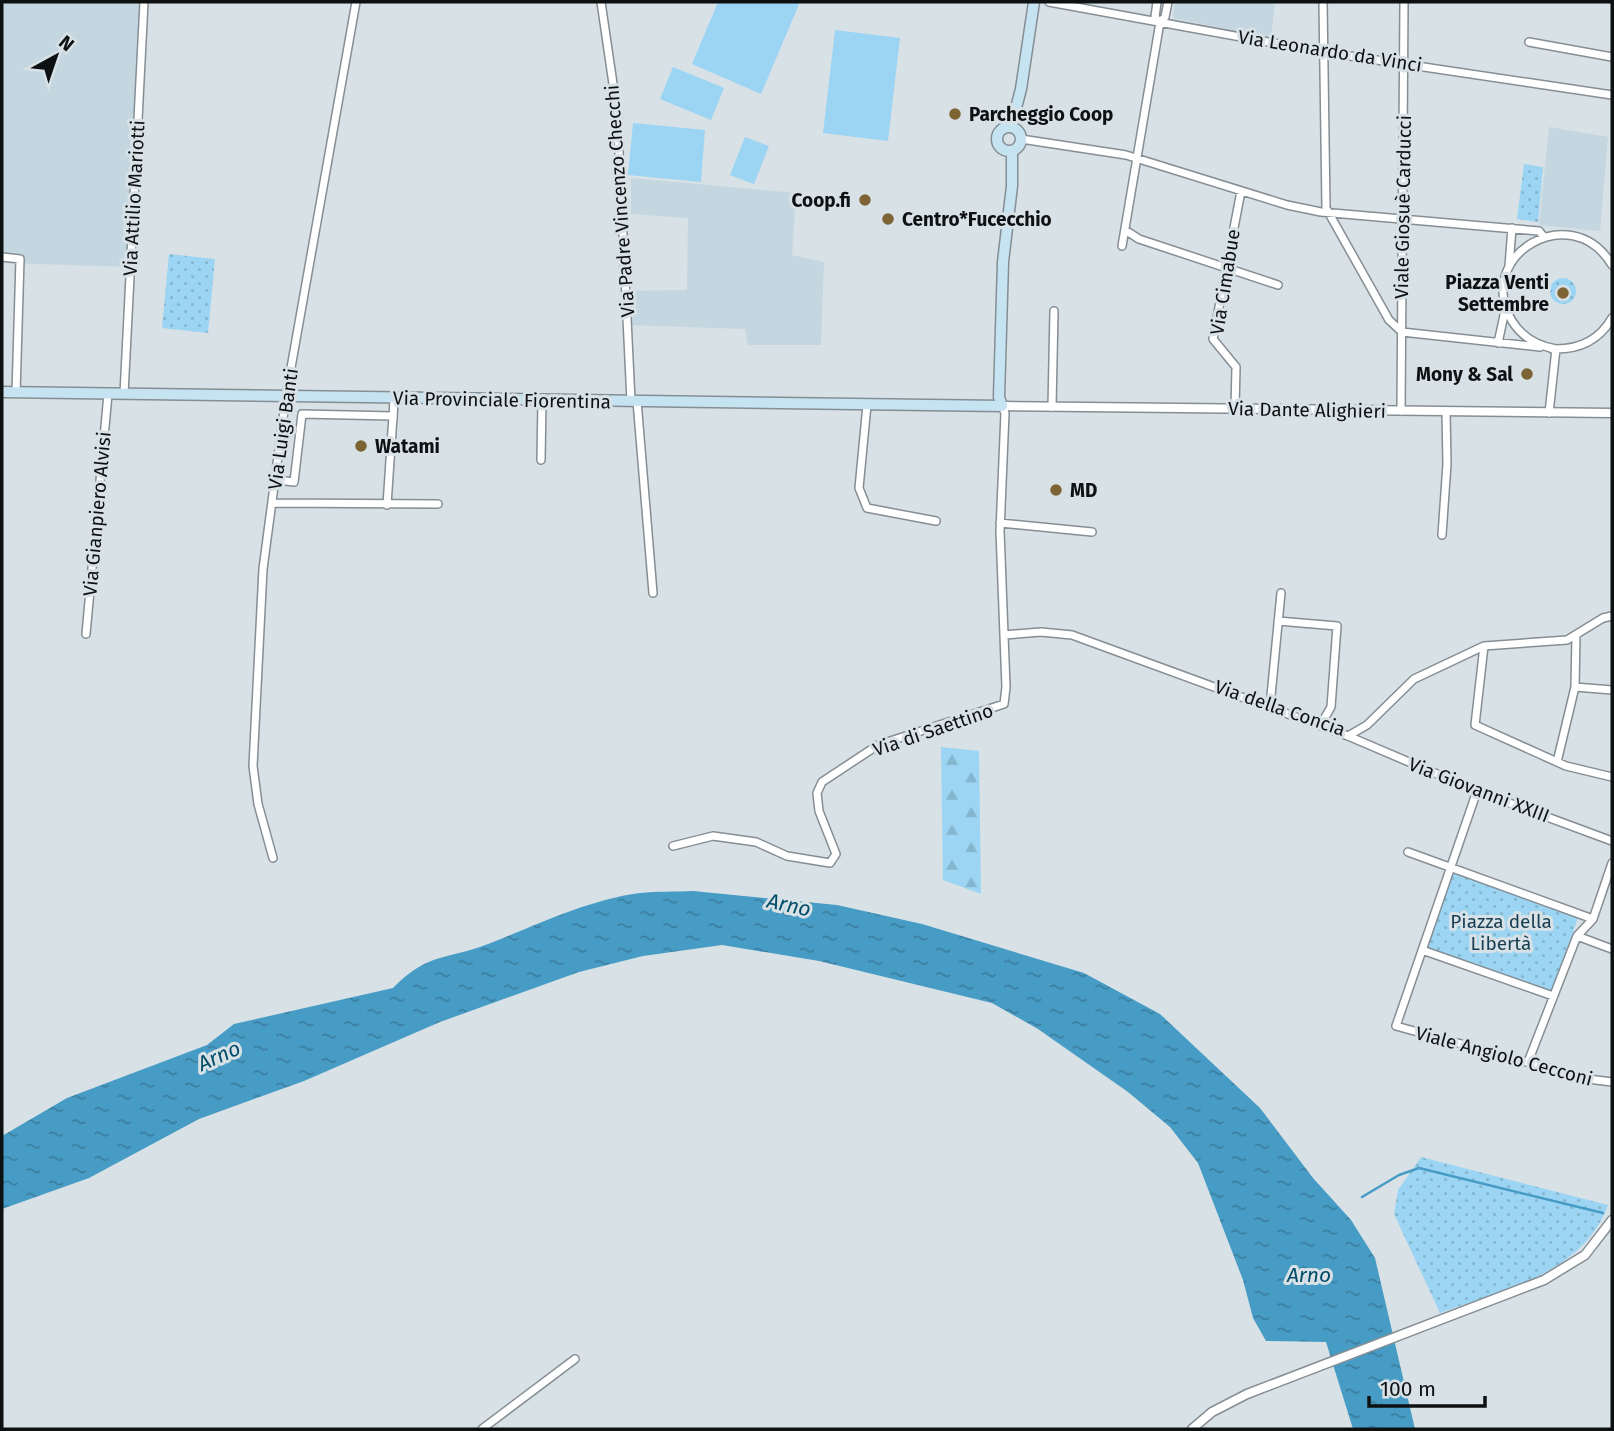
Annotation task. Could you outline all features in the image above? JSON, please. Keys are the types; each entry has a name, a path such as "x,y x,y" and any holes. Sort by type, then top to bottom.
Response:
{"main road":[{"path":"1011,127 1021,89 1034,2"},
{"path":"1011,127 1019,132 1021,139 1019,146 1012,150 1001,148 998,140 1001,130 1011,127"},
{"path":"1002,406 999,397 1003,262 1013,177 1012,150"},
{"name":"Via Provinciale Fiorentina","path":"2,392 1002,406"}],"street":[{"name":"Via Attilio Mariotti","path":"124,394 144,2"},
{"name":"Via Luigi Banti","path":"273,858 258,804 253,766 264,569 286,396 356,2"},
{"name":"Via Padre Vincenzo Checchi","path":"601,2 617,111 634,401 653,593"},
{"name":"Via Leonardo da Vinci","path":"1049,2 1323,52 1612,95"},
{"path":"1157,2 1155,17 1160,22"},
{"path":"1122,246 1160,22 1165,17 1168,2"},
{"path":"1322,2 1324,198 1329,213 1389,320 1402,332 1556,349 1573,348 1589,342 1603,331 1612,318"},
{"name":"Viale Giosuè Carducci","path":"1401,411 1404,2"},
{"path":"1530,42 1612,57"},
{"path":"1021,139 1138,159 1241,191 1329,213 1539,231 1544,237"},
{"name":"Via Cimabue","path":"1235,409 1236,367 1213,339 1241,191"},
{"path":"1498,343 1506,306 1504,288 1509,268 1512,228"},
{"path":"1125,230 1139,239 1278,285"},
{"path":"1509,268 1522,250 1544,237 1561,234 1578,237 1593,244 1609,256 1612,265"},
{"path":"2,257 20,258 16,393"},
{"path":"1506,306 1523,334 1542,346 1556,349"},
{"path":"1052,407 1054,311"},
{"path":"1549,413 1556,349"},
{"name":"Via Gianpiero Alvisi","path":"86,634 108,394"},
{"path":"387,505 394,398"},
{"path":"541,460 542,400"},
{"path":"867,405 859,488 867,508 936,521"},
{"name":"Via Dante Alighieri","path":"1002,406 1612,414"},
{"name":"Via di Saettino","path":"673,846 713,836 756,842 787,856 830,863 836,854 819,811 817,793 822,782 878,745 1000,707 1006,687 1000,523 1002,406"},
{"path":"1442,535 1447,464 1446,412"},
{"path":"277,480 294,482 302,414 393,416"},
{"path":"273,503 438,504"},
{"path":"1000,523 1092,531"},
{"path":"1270,706 1281,593"},
{"name":"Via della Concia","path":"1004,635 1041,632 1072,635 1348,736 1367,724 1414,678 1483,646 1553,643 1576,635 1603,618 1612,616"},
{"path":"1278,621 1337,626 1331,707 1320,726"},
{"path":"1557,762 1575,687 1576,635"},
{"path":"1483,646 1475,725 1557,762 1612,777"},
{"path":"1575,687 1612,690"},
{"name":"Via Giovanni XXIII","path":"1348,736 1477,791 1612,841"},
{"path":"1477,791 1422,950 1553,996"},
{"path":"1408,852 1593,919"},
{"path":"1528,1062 1577,936 1593,919 1612,863"},
{"path":"1577,936 1612,949"},
{"name":"Viale Angiolo Cecconi","path":"1422,950 1396,1027 1612,1082"},
{"path":"1192,1429 1205,1417 1247,1394 1544,1280 1573,1265 1585,1255 1612,1220"},
{"path":"482,1429 575,1359"}],"shaded area":[{"path":"2,2 148,2 134,267 2,263"},
{"path":"1175,2 1275,2 1271,38 1173,18"},
{"path":"1549,127 1608,137 1600,231 1539,225"},
{"path":"631,178 796,193 792,255 824,262 821,345 748,345 745,329 628,325 626,291 687,290 688,218 631,214"}],"green space":[{"path":"718,2 800,2 761,94 692,64"},
{"path":"835,30 900,38 888,141 823,133"},
{"path":"673,67 724,88 711,120 660,99"},
{"path":"633,123 705,130 701,182 628,175"},
{"path":"745,137 769,146 754,184 730,175"},
{"path":"1524,164 1543,167 1538,222 1517,219"},
{"path":"169,254 215,259 208,333 162,328"},
{"path":"1563,278 1572,282 1576,291 1572,300 1563,304 1554,300 1550,291 1554,282"},
{"path":"941,747 979,751 981,894 943,880"},
{"name":"Piazza della Libertà","path":"1451,868 1579,914 1553,996 1422,950"},
{"path":"1421,1157 1608,1205 1596,1229 1580,1248 1560,1263 1514,1287 1440,1313 1394,1214 1398,1190"}],"water":[{"name":"Arno","path":"693,891 837,905 922,924 1084,973 1160,1014 1260,1108 1313,1178 1351,1220 1375,1258 1415,1429 1353,1429 1326,1342 1266,1341 1253,1318 1243,1280 1198,1163 1170,1127 1128,1092 1038,1029 992,1003 819,961 722,945 643,956 579,972 440,1022 304,1081 199,1119 89,1178 2,1209 2,1136 67,1098 207,1045 234,1024 393,988 405,976 428,962 488,944 582,907 640,893"}],"waterway":[{"path":"1362,1197 1399,1175 1419,1168 1603,1213"}],"place":[{"name":"Parcheggio Coop","path":"955,114"},
{"name":"Coop.fi","path":"865,200"},
{"name":"Centro*Fucecchio","path":"888,219"},
{"name":"Piazza Venti Settembre","path":"1563,293"},
{"name":"Mony & Sal","path":"1527,374"},
{"name":"Watami","path":"361,446"},
{"name":"MD","path":"1056,490"}]}
